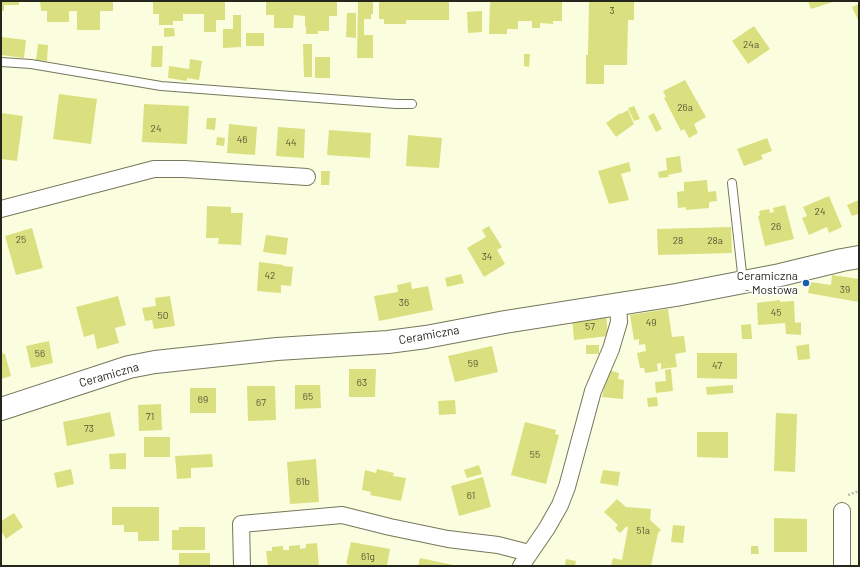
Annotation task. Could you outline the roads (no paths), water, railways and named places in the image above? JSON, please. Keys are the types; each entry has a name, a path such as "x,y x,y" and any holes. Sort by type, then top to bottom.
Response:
{"street":[{"path":"1,209 154,169 184,169 307,177"},
{"name":"Ceramiczna","path":"1,409 128,367 155,362 277,349 388,342 426,337 504,322 676,295 859,257"},
{"path":"242,566 241,524 342,515 448,539 498,545 526,560 557,511 567,487 593,391 611,349 619,322 618,303"},
{"path":"842,511 842,566"}],"lane":[{"path":"1,62 31,64 161,86 412,104"},
{"path":"732,183 743,282"}],"place":[{"name":"Ceramiczna - Mostowa","path":"806,283"}]}
